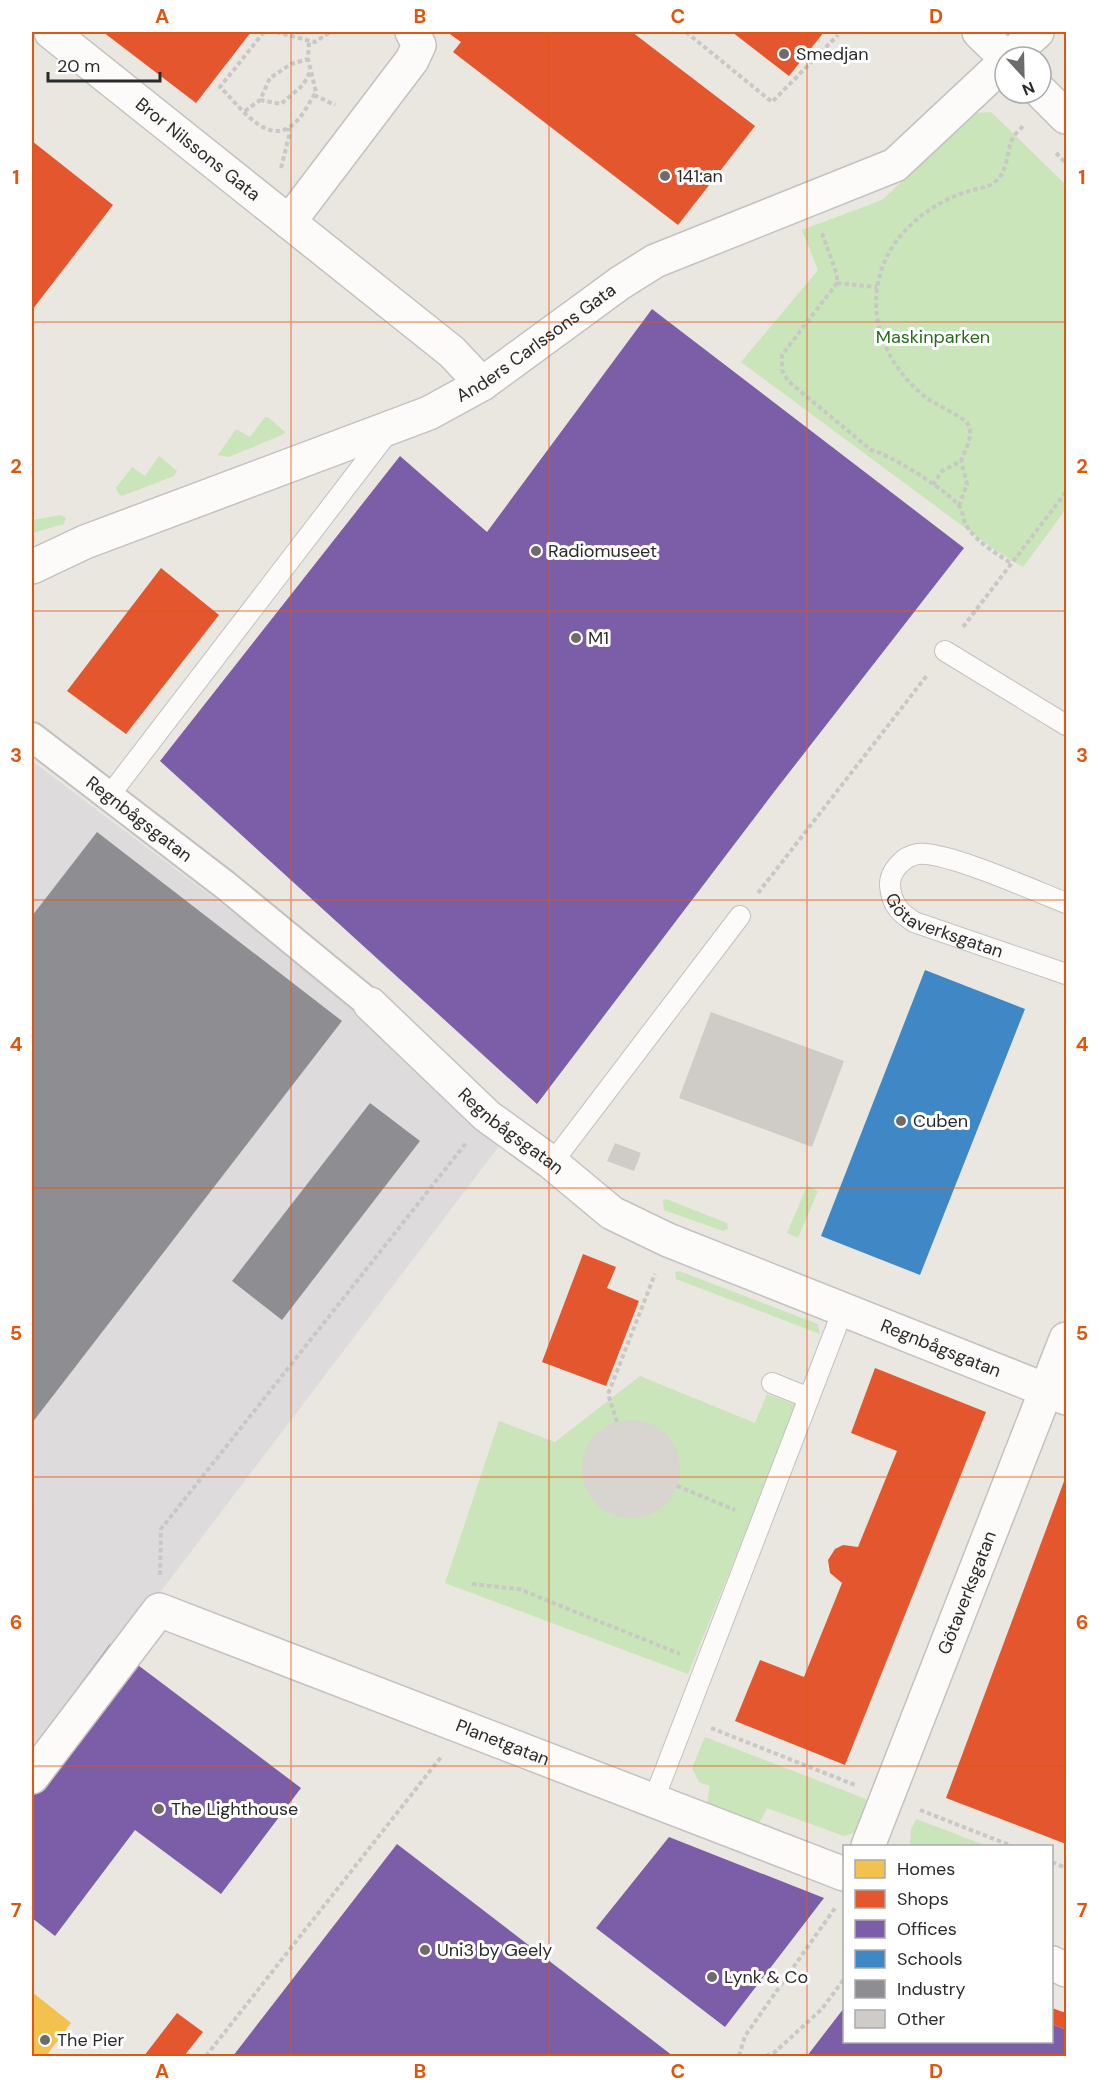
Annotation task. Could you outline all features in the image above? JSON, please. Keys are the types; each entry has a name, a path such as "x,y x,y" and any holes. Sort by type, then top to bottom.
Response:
{"street":[{"name":"Bror Nilssons Gata","path":"51,32 452,352 482,384"},
{"path":"289,222 412,60 419,45 412,32"},
{"path":"979,32 993,45"},
{"path":"1023,45 1037,32"},
{"name":"Anders Carlssons Gata","path":"32,567 85,542 429,412 482,384 620,283 655,261 895,165 993,73"},
{"path":"1053,104 1066,117"},
{"name":"Regnbågsgatan","path":"32,737 225,885 370,1004 487,1116 552,1163 612,1213 668,1240 1057,1394"},
{"name":"Götaverksgatan","path":"868,1845 1057,1394 1066,1339"},
{"path":"32,1777 159,1610"},
{"name":"Planetgatan","path":"159,1610 654,1799 841,1889"}],"lane":[{"path":"109,796 391,428"},
{"path":"945,651 1066,725"},
{"name":"Götaverksgatan","path":"1066,903 941,856 916,854 898,865 890,879 891,899 900,913 914,922 1066,974"},
{"path":"552,1163 740,916"},
{"path":"654,1799 843,1310"},
{"path":"772,1383 809,1398"}],"path":[{"path":"264,32 220,87 264,128 277,131 288,128 301,115 316,92 308,59 309,41"},
{"path":"276,32 315,42 330,32"},
{"path":"686,32 772,102 838,35"},
{"path":"245,111 260,100 270,78 291,64 308,59"},
{"path":"260,100 281,104 303,85 311,70"},
{"path":"959,506 967,484 961,461 970,435 969,424 964,418 924,396 892,361 876,320 877,287 880,273 893,245 916,220 942,202 997,181 1005,168 1012,138 1026,123"},
{"path":"810,199 837,275 837,283 782,355 782,370 788,381 871,450 883,452 933,485 959,506 966,525 978,539 1011,564"},
{"path":"837,283 877,287"},
{"path":"933,485 942,471 961,461"},
{"path":"740,916 1066,492"},
{"path":"159,1610 161,1529 487,1116"},
{"path":"617,1422 608,1394 668,1240"},
{"path":"677,1486 735,1510"},
{"path":"472,1584 519,1589 706,1663"},
{"path":"685,1718 1009,1845"},
{"path":"206,2056 465,1727"},
{"path":"739,2056 745,2036 841,1889"},
{"path":"766,2056 775,2052 822,2009 843,1980"}],"shaded area":[{"path":"32,761 515,1125 32,1761"},
{"path":"631,1420 650,1424 666,1434 676,1450 680,1469 676,1488 666,1504 650,1514 631,1518 612,1514 596,1504 586,1488 582,1469 586,1450 596,1434 612,1424"}],"green space":[{"name":"Maskinparken","path":"991,112 1066,185 1066,509 1023,567 995,550 741,362 818,270 802,230 882,200 977,113"},
{"path":"265,417 285,432 284,434 229,457 218,455 236,429 250,437"},
{"path":"159,456 177,471 174,476 122,496 118,493 116,488 132,467 145,476"},
{"path":"61,515 66,518 64,524 32,533 32,520"},
{"path":"807,1186 818,1191 798,1238 787,1233"},
{"path":"666,1199 727,1223 728,1229 723,1231 664,1210 663,1200"},
{"path":"679,1271 818,1324 820,1334 676,1279 675,1272"},
{"path":"640,1376 755,1423 767,1394 799,1406 688,1674 445,1583 499,1421 555,1442"},
{"path":"705,1737 866,1799 871,1804 854,1833 844,1836 767,1808 758,1825 707,1804 710,1786 699,1782 692,1768"},
{"path":"916,1819 984,1845 910,1845 911,1830"}],"building: Homes":[{"name":"The Pier","path":"32,1992 71,2023 46,2056 32,2056"}],"building: Shops":[{"path":"103,32 251,32 196,103"},
{"name":"141:an","path":"447,32 632,32 755,126 678,225 453,52 461,42"},
{"name":"Smedjan","path":"732,32 824,32 789,76"},
{"path":"32,141 113,205 32,310"},
{"path":"161,568 219,615 126,734 67,691"},
{"path":"583,1254 616,1267 607,1288 639,1301 606,1386 542,1362"},
{"path":"875,1368 986,1412 845,1765 735,1721 760,1660 804,1677 842,1583 830,1573 828,1560 835,1549 843,1545 858,1547 897,1451 851,1433"},
{"path":"1066,1476 1066,1844 946,1798"},
{"path":"1053,2008 1066,2013 1066,2030 1053,2024"},
{"path":"177,2013 203,2032 184,2056 144,2056"}],"building: Offices":[{"name":"M1","path":"652,309 964,548 774,792 537,1104 160,761 400,456 487,532"},
{"name":"The Lighthouse","path":"110,1644 301,1788 221,1894 135,1830 55,1936 32,1918 32,1749"},
{"name":"Lynk & Co","path":"669,1837 824,1898 725,2027 596,1928"},
{"name":"Uni3 by Geely","path":"397,1844 673,2056 233,2056"},
{"path":"843,2009 843,2043 1053,2043 1053,2024 1066,2030 1066,2056 807,2056"}],"building: Schools":[{"path":"925,970 1025,1009 920,1275 821,1236"}],"building: Industry":[{"path":"97,832 342,1021 32,1423 32,916"},
{"path":"370,1103 420,1141 282,1320 232,1281"}],"building: Other":[{"path":"711,1012 844,1061 812,1147 679,1098"},
{"path":"615,1143 641,1153 634,1171 607,1161"}],"place":[{"name":"Smedjan","path":"784,54"},
{"name":"141:an","path":"665,176"},
{"name":"Radiomuseet","path":"536,551"},
{"name":"M1","path":"576,638"},
{"name":"Cuben","path":"901,1121"},
{"name":"The Lighthouse","path":"159,1809"},
{"name":"Uni3 by Geely","path":"425,1950"},
{"name":"Lynk & Co","path":"712,1977"},
{"name":"The Pier","path":"45,2040"}]}
